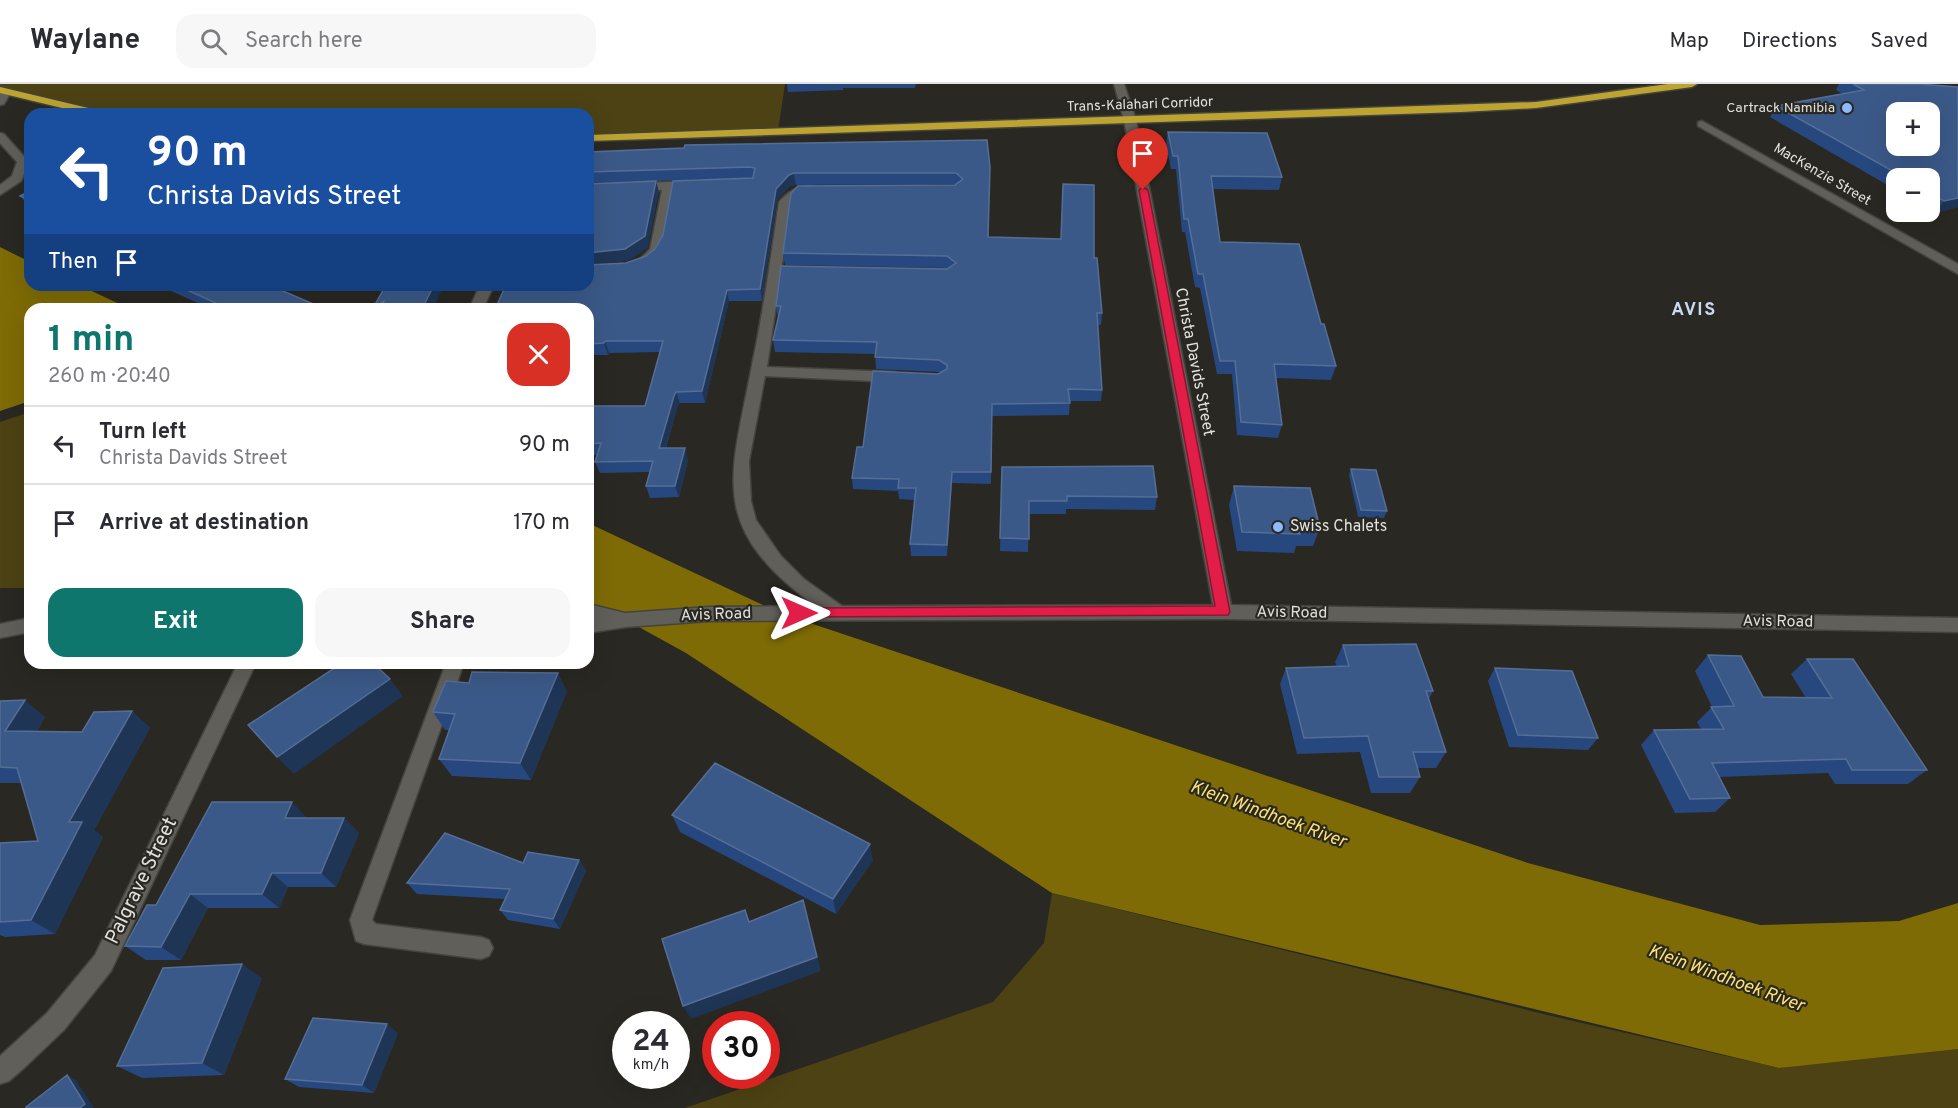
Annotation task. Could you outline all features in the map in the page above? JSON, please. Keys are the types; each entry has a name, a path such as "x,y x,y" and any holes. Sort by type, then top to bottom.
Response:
{"highway":[{"name":"Trans-Kalahari Corridor","path":"594,138 1536,105 1692,84"},
{"path":"2,95 70,108"}],"street":[{"name":"Christa Davids Street","path":"1119,84 1130,120 1223,612"},
{"name":"MacKenzie Street","path":"1702,124 1958,270"},
{"path":"0,136 23,162 17,178 0,191"},
{"path":"594,189 704,185"},
{"path":"628,268 651,258 656,250 669,186"},
{"path":"830,191 796,191 786,200 781,271 746,423 741,469 742,501 747,519 769,556 809,593 838,613"},
{"path":"759,372 905,378"},
{"name":"Avis Road","path":"594,612 626,620"},
{"name":"Avis Road","path":"594,625 626,620 710,614 1223,612 1958,625"},
{"path":"0,632 24,626"},
{"path":"0,632 24,633"},
{"name":"Palgrave Street","path":"0,1072 64,1015 82,995 103,963 244,669"},
{"path":"453,669 361,920 361,928 364,933 481,948"}],"shaded area":[{"path":"0,84 785,84 778,131 594,136 594,108 76,108 0,90"},
{"path":"24,414 24,588 0,588 0,422"},
{"path":"1052,893 1556,1017 1779,1068 1958,1044 1958,1108 685,1108 740,1089 780,1089 780,1075 993,1002 1044,943"}],"water":[{"path":"0,247 24,259 24,291 92,291 117,303 24,303 24,403 0,411"},
{"name":"Klein Windhoek River","path":"594,526 780,613 1528,863 1760,925 1899,921 1958,903 1958,1049 1779,1068 1052,893 686,653 626,620 594,606"}],"building":[{"path":"1853,84 1919,84 1958,87 1958,198 1944,201 1940,199 1940,168 1887,168 1776,106 1864,90"},
{"path":"1168,132 1267,133 1282,177 1211,176 1220,242 1299,244 1321,324 1324,324 1336,366 1274,364 1282,425 1241,422 1235,361 1220,361 1203,274 1198,274 1188,219 1184,219 1178,156 1173,156"},
{"path":"987,140 990,167 988,237 1061,239 1063,184 1094,185 1094,258 1097,258 1102,313 1097,313 1102,390 1068,389 1070,403 992,404 991,472 952,472 947,545 910,544 916,488 898,488 899,479 852,478 857,447 863,447 873,371 938,374 947,369 947,365 939,360 875,357 877,342 773,340 781,306 776,306 781,266 947,269 956,263 947,256 783,253 791,193 798,186 955,185 963,179 956,173 794,173 789,175 776,189 760,289 727,290 702,391 676,392 674,396 659,448 685,448 675,486 646,486 653,461 595,462 601,443 594,444 594,406 645,406 663,341 605,341 594,344 594,303 498,303 503,291 594,291 594,265 626,263 646,256 655,249 663,235 673,181 753,178 755,168 749,167 594,172 594,152 684,148 685,145"},
{"path":"656,181 645,236 625,249 594,252 594,184"},
{"path":"189,291 283,291 311,303 216,303"},
{"path":"383,291 431,291 425,303 383,303 384,301 376,303"},
{"path":"1153,466 1157,497 1067,496 1067,501 1029,501 1029,539 1000,538 1002,467"},
{"path":"1351,469 1376,470 1387,511 1361,510"},
{"path":"1234,486 1310,488 1320,528 1299,527 1300,534 1242,532"},
{"path":"1416,644 1433,691 1426,691 1446,752 1413,752 1420,777 1379,777 1368,736 1304,738 1286,668 1349,666 1343,645"},
{"path":"1708,655 1741,656 1763,697 1832,698 1807,659 1853,659 1927,770 1852,770 1846,759 1712,763 1730,798 1690,799 1654,730 1724,729 1711,707 1734,706"},
{"path":"1495,668 1572,671 1598,738 1518,735"},
{"path":"333,669 379,669 390,679 277,757 248,725"},
{"path":"472,672 558,673 520,763 439,759 455,714 433,712 446,681 469,683"},
{"path":"25,700 5,731 82,732 94,712 132,711 69,822 82,822 31,920 0,922 0,843 38,841 17,768 0,767 0,701"},
{"path":"715,763 870,844 833,899 672,815"},
{"path":"212,802 292,802 285,818 344,818 321,873 272,873 262,894 190,894 161,947 125,946 147,905 156,905"},
{"path":"445,833 523,863 528,852 579,860 553,919 500,910 510,889 407,883"},
{"path":"803,900 817,957 683,1006 662,939 745,910 749,922"},
{"path":"242,964 202,1063 117,1066 163,968"},
{"path":"313,1018 387,1024 362,1085 285,1079"},
{"path":"67,1075 85,1104 80,1108 26,1108 26,1107"}],"place":[{"name":"Cartrack Namibia","path":"1847,108"},
{"name":"Swiss Chalets","path":"1278,527"}],"district":[{"name":"AVIS","path":"1694,310"}],"route":[{"path":"799,613 1223,612 1143,190"}]}
